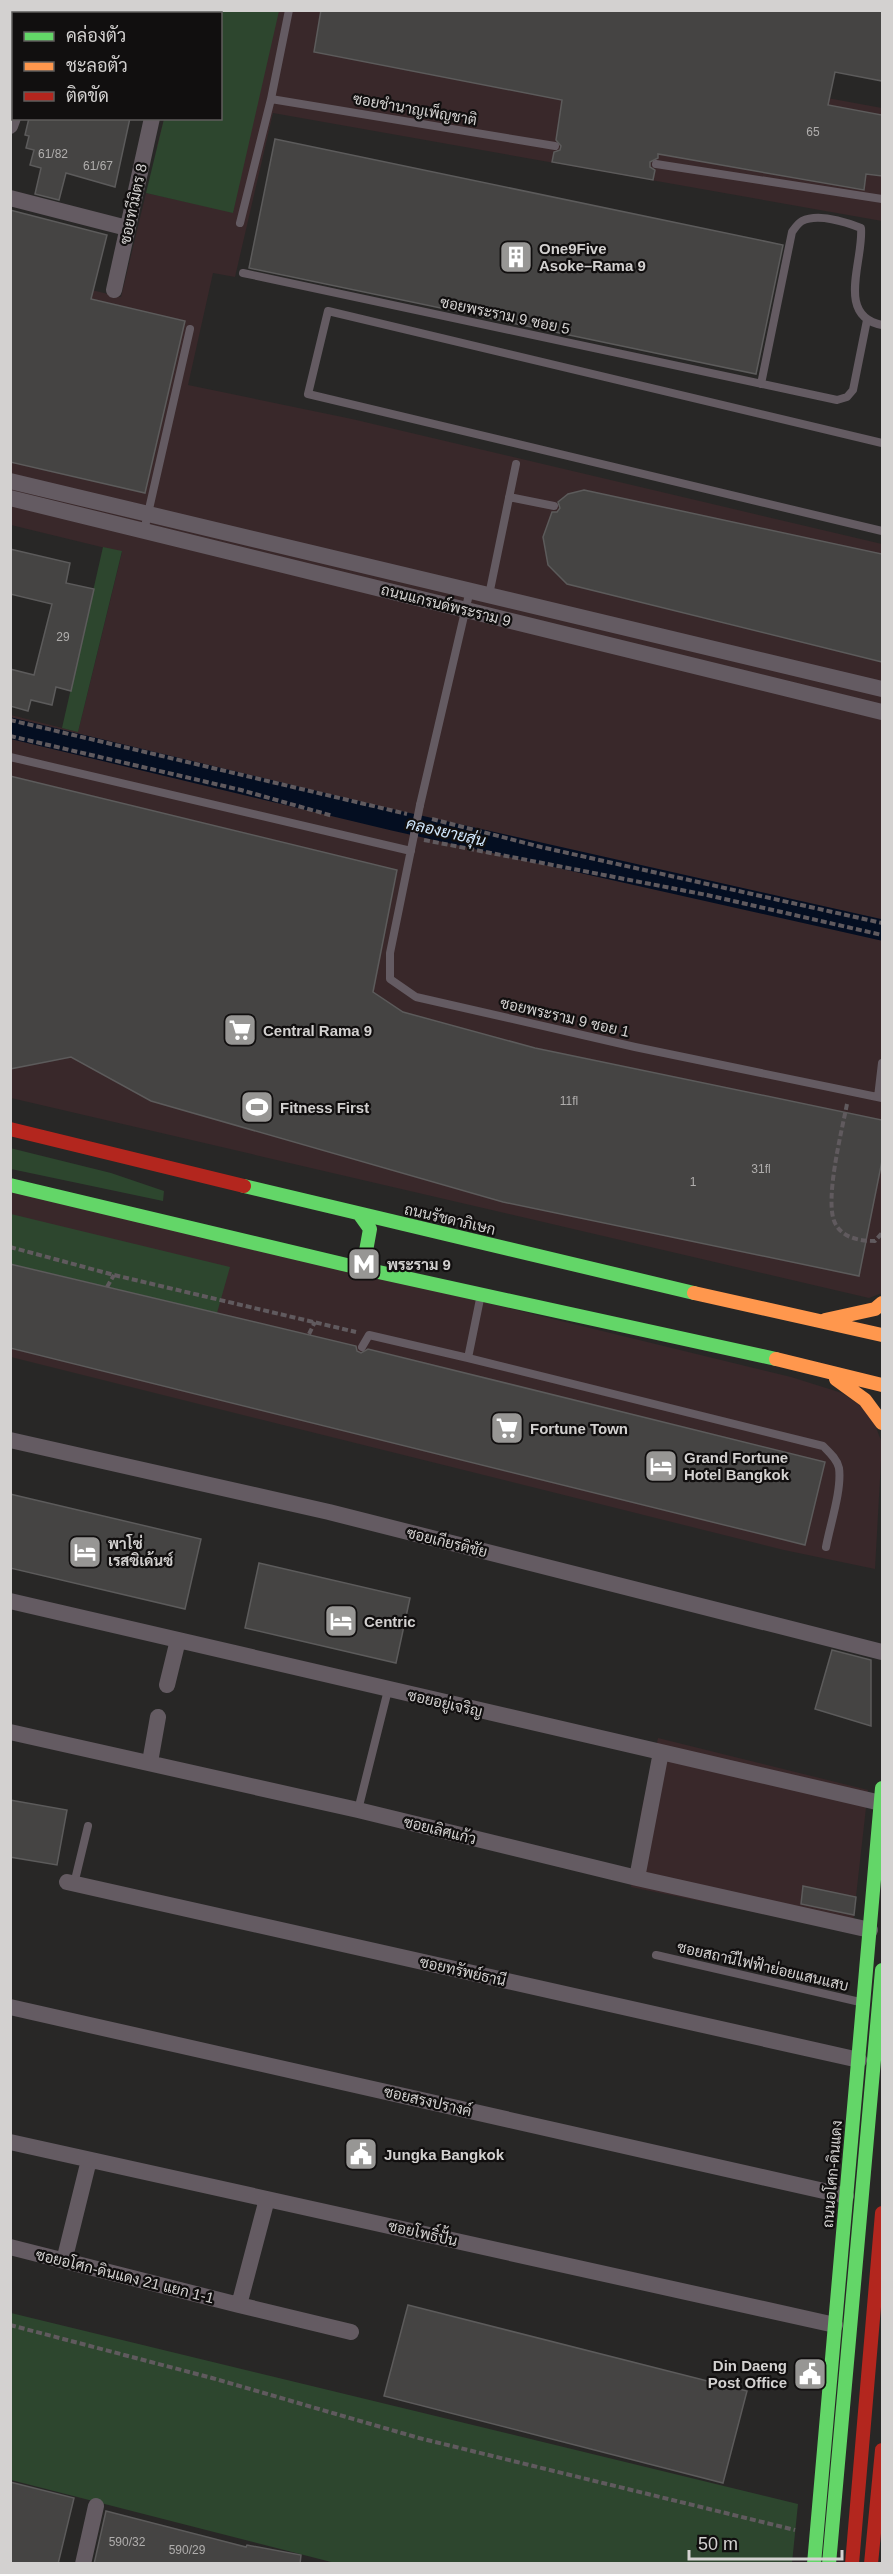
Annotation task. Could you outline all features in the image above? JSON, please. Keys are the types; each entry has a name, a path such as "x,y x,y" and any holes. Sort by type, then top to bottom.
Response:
{"main road":[{"name":"ถนนรัชดาภิเษก","path":"10,1129 360,1215 882,1335"},
{"path":"10,1185 351,1266 804,1365 882,1385"},
{"path":"351,1266 366,1251 370,1229 360,1215"},
{"path":"818,1322 875,1309 882,1303"},
{"path":"804,1365 840,1381 865,1400 882,1424"},
{"name":"ถนนอโศก-ดินแดง","path":"814,2564 870,1930 879,1878 882,1796"},
{"name":"ถนนอโศก-ดินแดง","path":"829,2564 882,1970"},
{"path":"863,2008 882,2015"},
{"path":"852,2559 882,2213"},
{"path":"871,2564 882,2450"}],"street":[{"name":"ซอยทวีมิตร 8","path":"114,290 152,120"},
{"path":"10,198 128,228"},
{"name":"ถนนแกรนด์พระราม 9","path":"10,481 882,689"},
{"name":"ถนนแกรนด์พระราม 9","path":"10,498 882,712"},
{"name":"ซอยเกียรติชัย","path":"10,1440 329,1512 882,1652"},
{"name":"ซอยอยู่เจริญ","path":"10,1601 661,1752 882,1796"},
{"path":"167,1685 178,1640"},
{"path":"150,1762 158,1717"},
{"name":"ซอยเลิศแก้ว","path":"10,1732 150,1762 637,1878 870,1930"},
{"path":"637,1878 661,1752"},
{"name":"ซอยทรัพย์ธานี","path":"70,1883 858,2060"},
{"name":"ซอยสรงปรางค์","path":"10,2007 846,2196"},
{"name":"ซอยโพธิ์ปั้น","path":"10,2142 835,2325"},
{"path":"64,2261 89,2160"},
{"path":"239,2305 267,2199"},
{"name":"ซอยอโศก-ดินแดง 21 แยก 1-1","path":"10,2247 351,2332"},
{"path":"82,2564 96,2506"}],"lane":[{"path":"240,223 271,99 289,10"},
{"name":"ซอยชำนาญเพ็ญชาติ","path":"271,99 555,146"},
{"path":"656,164 882,199"},
{"path":"761,384 792,232 801,221 813,218 846,222 861,228 862,242 854,288 860,313 869,322 882,325"},
{"name":"ซอยพระราม 9 ซอย 5","path":"243,273 837,400 848,397 853,390 867,320"},
{"path":"882,443 328,311 308,394 882,531"},
{"path":"144,531 190,329"},
{"path":"489,595 516,464"},
{"path":"509,497 554,506"},
{"name":"ซอยพระราม 9 ซอย 1","path":"470,590 413,836 390,953 390,979 416,998 635,1047 880,1097"},
{"path":"10,757 411,851"},
{"path":"880,1097 882,1063"},
{"path":"468,1358 481,1295"},
{"path":"362,1347 369,1335 823,1446 839,1467 839,1483 826,1547"},
{"path":"358,1810 388,1690"},
{"path":"70,1883 88,1826"},
{"name":"ซอยสถานีไฟฟ้าย่อยแสนแสบ","path":"656,1955 863,2008"}],"path":[{"path":"10,720 411,814"},
{"path":"10,736 241,790 343,819"},
{"path":"429,819 564,852 882,923"},
{"path":"413,836 707,895 882,935"},
{"path":"846,1111 831,1196 832,1214 835,1224 844,1234 861,1241 875,1241 882,1233"},
{"path":"10,1247 114,1275 369,1335"},
{"path":"107,1287 114,1275"},
{"path":"309,1334 315,1322"},
{"path":"10,2325 212,2378 419,2438 817,2535"}],"shaded area":[{"path":"777,11 762,86 882,108 882,221 273,113 235,277 213,273 188,385 352,419 882,544 882,1293 869,1298 11,1098 11,715 78,732 122,552 11,525 11,271 121,297 146,193 234,212 157,146 164,120 222,120 222,12 190,12"},
{"path":"11,1187 791,1377 842,1393 870,1412 882,1443 875,1569 784,1550 11,1357"},
{"path":"658,1738 868,1790 852,1932 631,1887 641,1812"}],"green space":[{"path":"279,11 233,213 146,193 164,120 222,120 222,12 190,12"},
{"path":"103,547 122,551 78,732 62,728"},
{"path":"10,1148 111,1173 164,1191 163,1201 11,1169"},
{"path":"11,1214 230,1267 217,1313 11,1264"},
{"path":"11,2313 798,2504 792,2563 339,2564 11,2480"}],"building":[{"path":"321,10 882,10 882,81 835,72 828,105 882,115 882,176 866,174 864,190 658,154 658,158 650,162 650,167 655,170 653,180 552,162 554,152 560,150 561,146 556,140 562,100 314,52"},
{"path":"29,120 130,120 115,187 66,173 59,200 35,194 41,168 30,165 34,150 26,148 29,136 25,135"},
{"name":"One9Five Asoke–Rama 9","path":"275,139 783,245 756,374 249,268"},
{"path":"10,210 107,235 91,299 185,321 145,493 10,462"},
{"path":"584,490 882,554 882,662 567,584 548,565 543,537 552,512 557,512 560,508 558,502 568,494"},
{"path":"10,549 70,563 66,583 94,589 71,691 56,687 52,705 31,700 28,711 10,706 10,669 34,675 52,604 10,594"},
{"path":"10,776 397,870 373,992 403,1012 535,1048 882,1120 882,1161 859,1276 503,1202 151,1101 71,1057 10,1069"},
{"name":"Fortune Town","path":"10,1264 356,1346 357,1351 361,1353 368,1349 825,1462 805,1545 10,1348"},
{"path":"10,1494 201,1539 185,1609 10,1568"},
{"path":"259,1563 410,1598 396,1663 245,1628"},
{"path":"832,1650 871,1660 871,1726 815,1709"},
{"path":"10,1800 67,1810 57,1865 10,1857"},
{"path":"803,1886 856,1897 854,1915 801,1904"},
{"path":"408,2305 747,2391 723,2483 384,2396"},
{"path":"10,2482 74,2498 58,2564 10,2564"},
{"path":"106,2511 246,2547 247,2545 301,2555 300,2564 94,2564"}],"waterway":[{"name":"คลองยายสุ่น","path":"10,728 393,820 882,930"}],"traffic: fast":[{"path":"10,1185 351,1266 776,1359"},
{"path":"244,1186 694,1293"},
{"path":"351,1266 366,1251 370,1229 360,1215"},
{"path":"814,2564 882,1788"},
{"path":"829,2564 882,1970"}],"traffic: slow":[{"path":"694,1293 882,1335"},
{"path":"825,1320 875,1309 882,1303"},
{"path":"776,1359 882,1385"},
{"path":"836,1379 865,1400 882,1423"}],"traffic: jam":[{"path":"10,1129 244,1186"},
{"path":"852,2564 882,2213"},
{"path":"871,2564 882,2450"}],"place":[{"name":"One9Five Asoke–Rama 9","path":"516,257"},
{"name":"Central Rama 9","path":"240,1030"},
{"name":"Fitness First","path":"257,1107"},
{"name":"พระราม 9","path":"364,1264"},
{"name":"Fortune Town","path":"507,1428"},
{"name":"Grand Fortune Hotel Bangkok","path":"661,1466"},
{"name":"พาโซ่ เรสซิเด้นซ์","path":"85,1552"},
{"name":"Centric","path":"341,1621"},
{"name":"Jungka Bangkok","path":"361,2154"},
{"name":"Din Daeng Post Office","path":"810,2374"}]}
